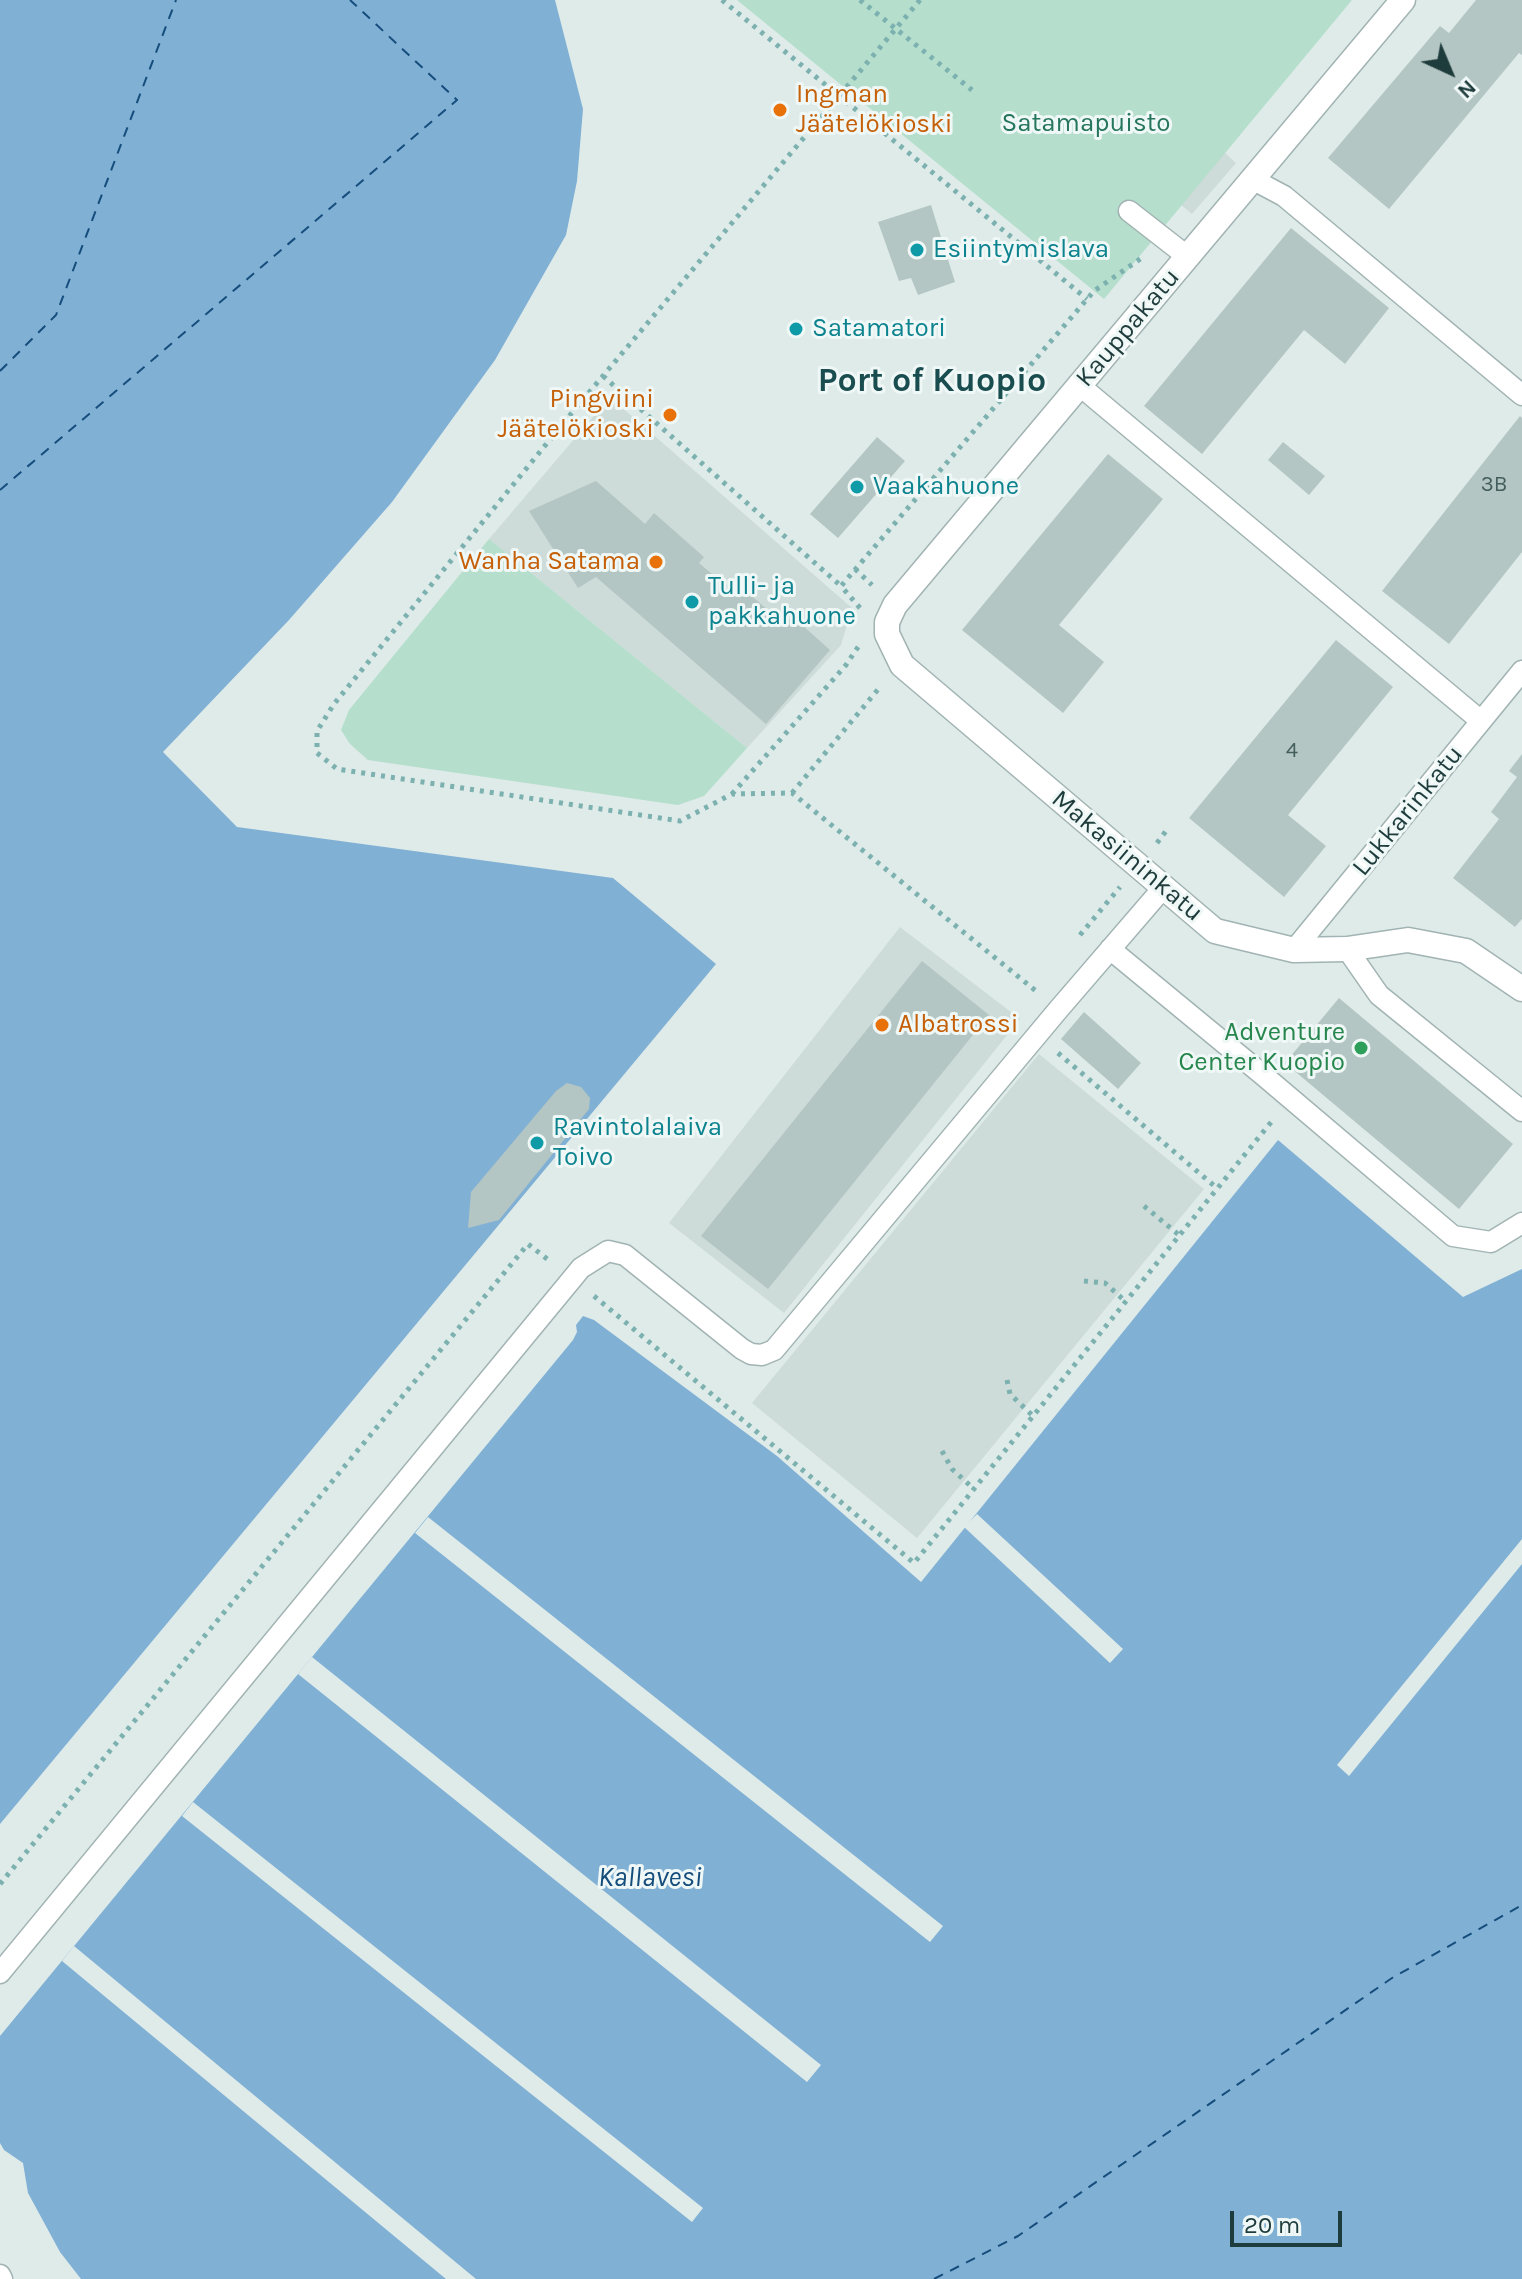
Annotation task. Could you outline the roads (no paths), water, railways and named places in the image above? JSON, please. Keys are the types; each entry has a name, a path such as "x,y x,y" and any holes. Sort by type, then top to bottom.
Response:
{"street":[{"name":"Kauppakatu","path":"902,665 887,634 887,622 895,605 1403,0"},
{"name":"Makasiininkatu","path":"902,665 1215,931 1294,950 1347,949 1408,940 1466,951 1522,989"}],"lane":[{"path":"1252,179 1284,196 1522,395"},
{"path":"1129,211 1188,257"},
{"path":"1079,385 1481,721"},
{"name":"Lukkarinkatu","path":"1294,950 1522,671"},
{"path":"0,1973 572,1278 599,1256 608,1251 618,1252 742,1349 762,1355 774,1350 1163,888"},
{"path":"1110,949 1453,1236 1491,1242 1522,1223"},
{"path":"1347,949 1379,995 1522,1111"}],"water":[{"path":"0,0 555,0 583,109 577,181 566,235 495,360 392,502 289,620 163,752 237,827 613,878 716,964 0,1824"},
{"name":"Kallavesi","path":"1278,1140 1463,1297 1522,1269 1522,2279 81,2279 60,2252 28,2193 23,2163 4,2150 0,2143 0,2036 573,1340 576,1325 583,1316 594,1320 777,1456 921,1582"}],"place":[{"name":"Ingman Jäätelökioski","path":"780,110"},
{"name":"Esiintymislava","path":"917,250"},
{"name":"Satamatori","path":"796,329"},
{"name":"Pingviini Jäätelökioski","path":"670,415"},
{"name":"Vaakahuone","path":"857,487"},
{"name":"Wanha Satama","path":"656,562"},
{"name":"Tulli- ja pakkahuone","path":"692,602"},
{"name":"Albatrossi","path":"882,1025"},
{"name":"Adventure Center Kuopio","path":"1361,1048"},
{"name":"Ravintolalaiva Toivo","path":"537,1143"}],"district":[{"name":"Port of Kuopio","path":"932,381"}],"park label":[{"name":"Satamapuisto","path":"1086,124"}]}
